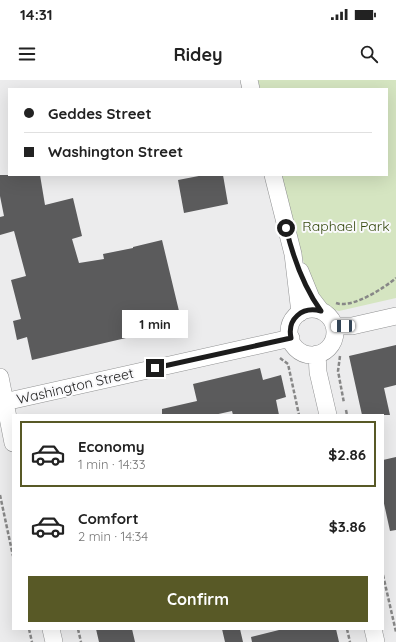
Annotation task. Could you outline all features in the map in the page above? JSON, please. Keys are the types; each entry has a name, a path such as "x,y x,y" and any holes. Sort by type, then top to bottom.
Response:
{"street":[{"path":"273,176 293,254 300,313"},
{"path":"293,254 311,298 327,306 335,332 332,344 323,352 310,354 298,349 291,338 290,327 296,316 306,310 327,306"},
{"path":"334,326 352,326 396,316"},
{"name":"Washington Street","path":"2,402 291,338"},
{"path":"317,354 318,372 328,414"},
{"path":"0,377 2,402 12,439"},
{"path":"51,630 54,642"},
{"path":"373,630 376,642"}],"path":[{"path":"327,306 348,304 360,300 387,286 396,278"},
{"path":"340,356 338,371 347,414"},
{"path":"276,358 283,359 288,364 299,414"},
{"path":"0,495 12,551"},
{"path":"384,579 396,632"},
{"path":"29,630 32,642"},
{"path":"78,630 81,642"},
{"path":"347,630 350,642"}],"green space":[{"name":"Raphael Park","path":"258,80 396,80 396,298 339,311 327,308 313,293 299,247 281,176 388,176 388,88 260,88"}],"building":[{"path":"0,175 8,175 40,176 45,205 73,198 82,236 72,239 79,263 104,259 103,254 162,240 179,311 140,320 143,334 32,360 27,337 17,340 13,321 21,319 11,280 26,276 14,231 0,235 0,217 4,216 0,196"},
{"path":"199,176 223,176 228,204 184,213 178,180"},
{"path":"396,345 396,385 384,388 390,415 362,414 349,356"},
{"path":"260,368 263,380 281,375 286,397 276,400 279,414 233,414 232,411 218,414 162,414 162,409 197,401 193,384"},
{"path":"396,457 396,530 390,531 384,504 384,460"},
{"path":"96,630 132,630 135,642 99,642"},
{"path":"222,630 240,630 243,642 225,642"},
{"path":"279,630 336,630 339,642 252,642 251,637"}],"route":[{"path":"155,368 291,338 290,327 296,316 306,310 314,309 321,311 311,298 293,254 286,228"}]}
